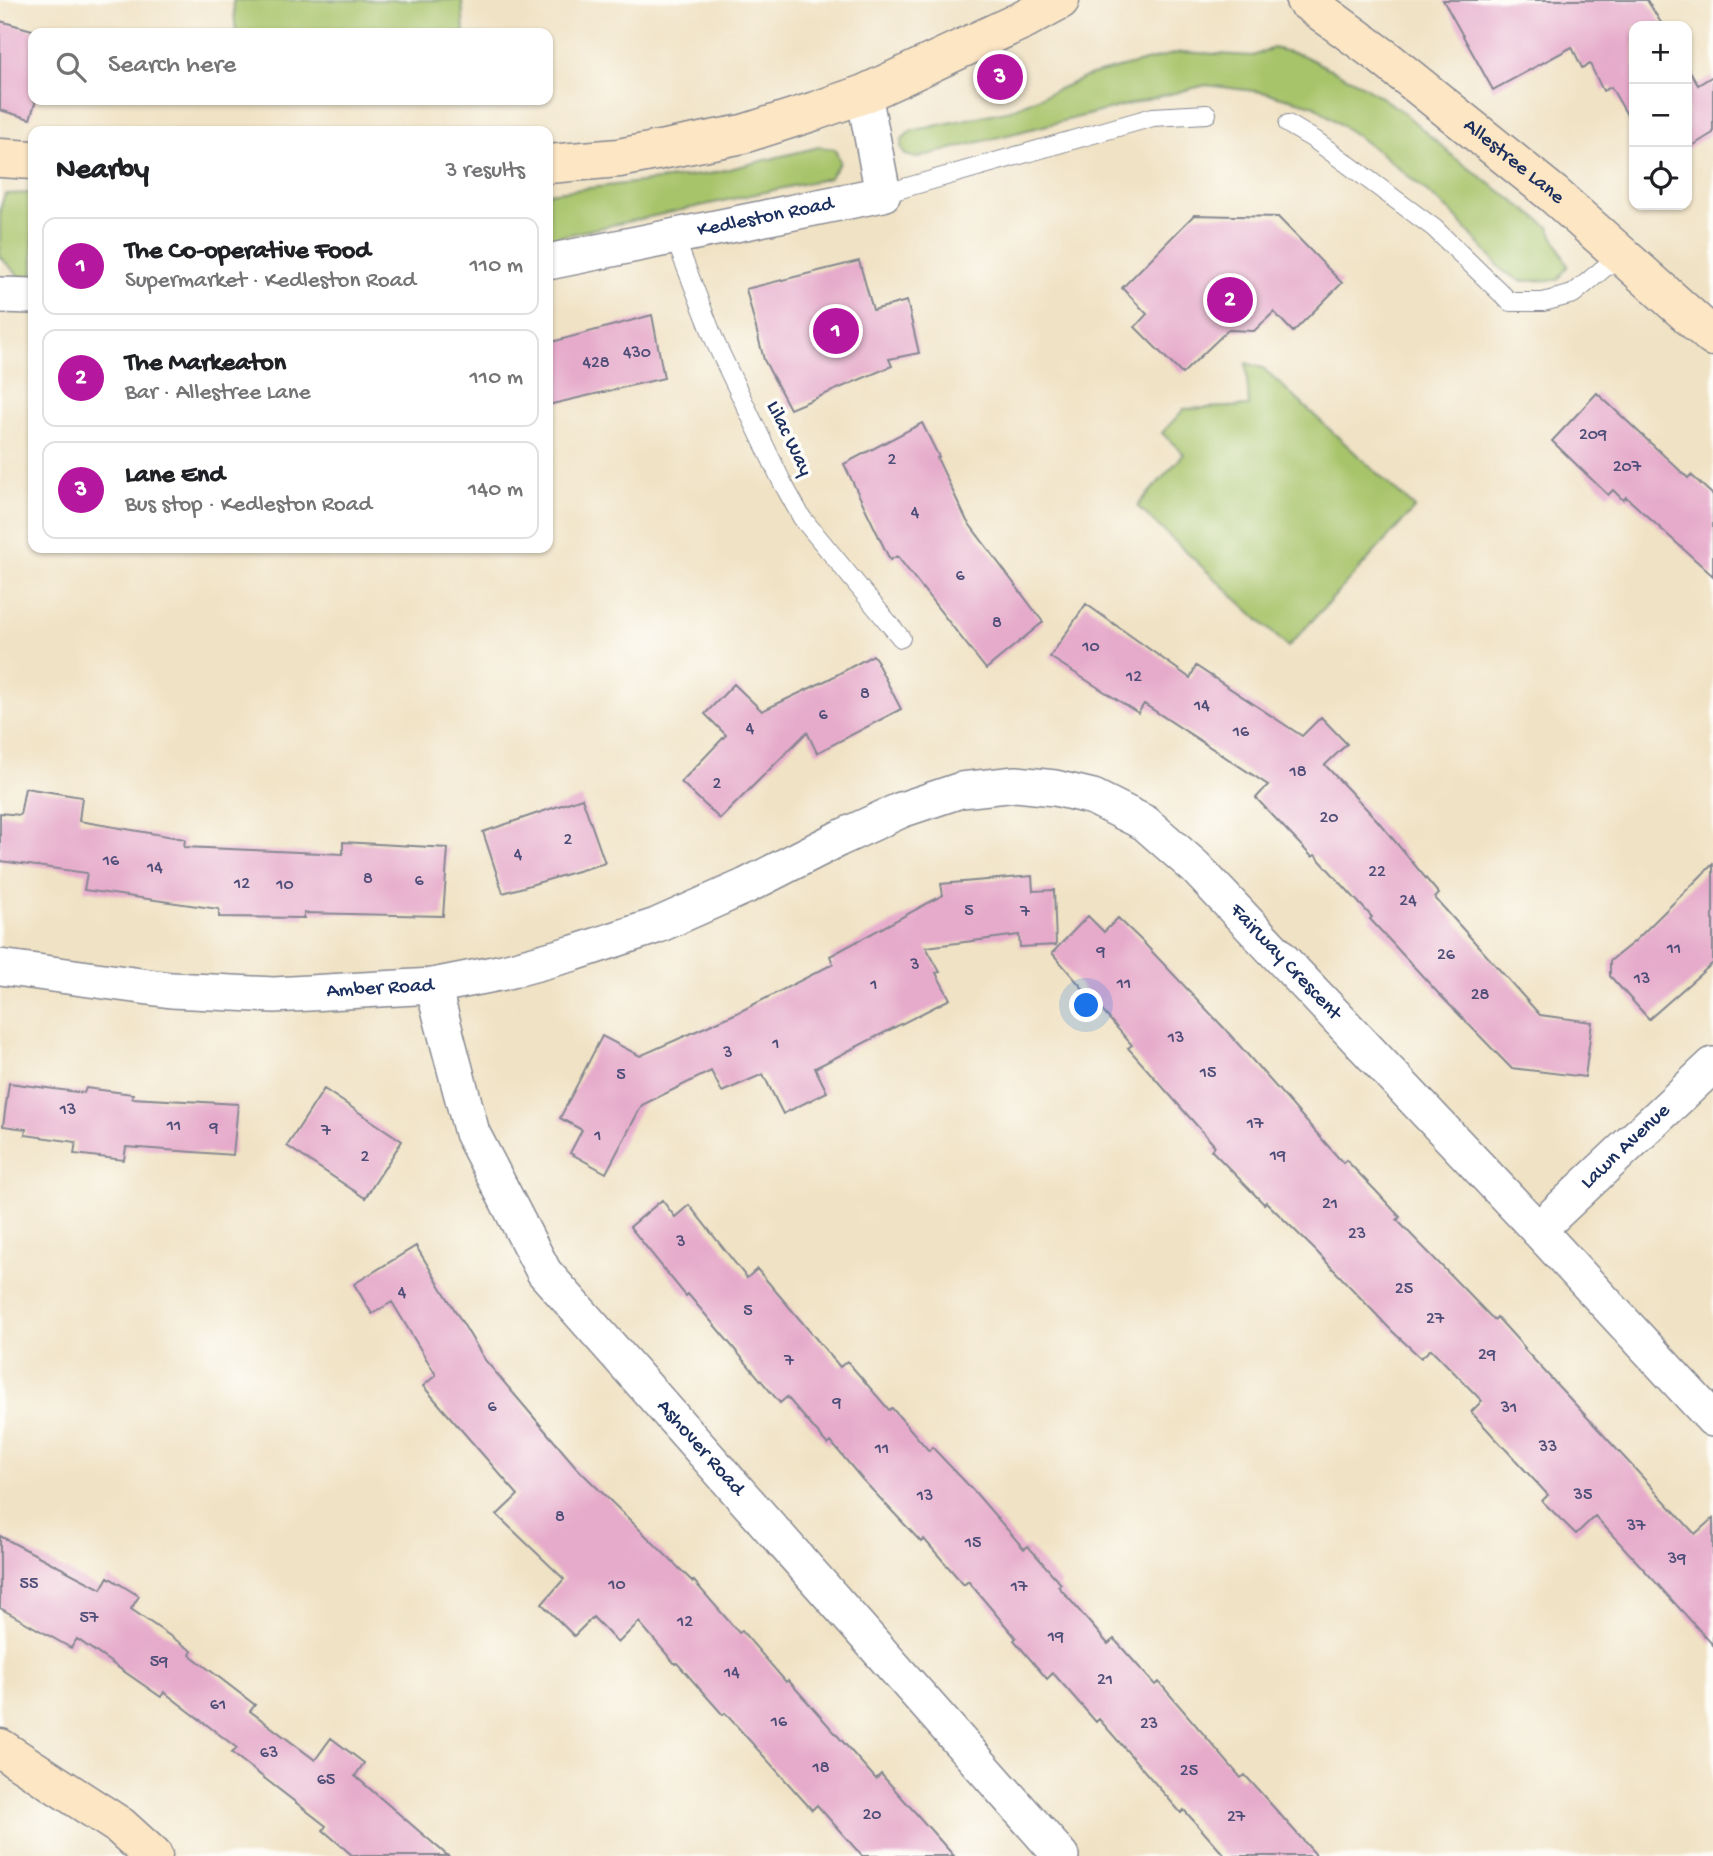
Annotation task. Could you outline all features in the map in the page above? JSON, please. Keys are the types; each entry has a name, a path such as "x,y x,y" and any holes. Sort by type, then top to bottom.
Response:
{"street":[{"path":"553,164 619,158 743,134 864,94 1060,0"},
{"name":"Allestree Lane","path":"1305,0 1384,57 1553,194 1713,337"},
{"path":"864,94 883,194"},
{"path":"0,158 28,160"},
{"name":"Kedleston Road","path":"553,261 883,194"},
{"path":"0,295 28,296"},
{"name":"Fairway Crescent","path":"746,886 889,816 961,790 1016,784 1055,788 1093,797 1145,822 1195,867 1713,1419"},
{"name":"Amber Road","path":"0,967 171,990 274,995 433,986 504,972 574,953 656,926 746,886"},
{"name":"Ashover Road","path":"433,986 472,1133 544,1272 1061,1856"},
{"name":"Lawn Avenue","path":"1538,1230 1713,1065"},
{"path":"0,1748 120,1826 153,1856"}],"lane":[{"path":"883,194 1153,117 1207,114"},
{"path":"1288,124 1315,140 1434,228 1510,302 1543,302 1573,294 1621,254"},
{"name":"Lilac Way","path":"674,236 716,344 802,518 901,638"}],"green space":[{"path":"233,0 462,0 464,28 236,28"},
{"path":"1273,48 1302,55 1359,83 1402,111 1455,158 1549,227 1568,266 1558,280 1521,281 1503,271 1453,214 1382,154 1313,105 1262,92 1206,85 916,158 905,155 901,147 902,139 911,131 1010,110 1091,75 1181,52 1253,56"},
{"path":"819,147 835,149 840,162 829,178 553,238 553,192 709,174"},
{"path":"28,193 28,279 21,278 0,257 0,209 5,194"},
{"path":"1246,363 1263,368 1415,508 1288,647 1137,506 1184,454 1162,433 1184,409 1249,406"}],"building":[{"path":"1443,0 1647,0 1660,21 1629,21 1629,118 1611,87 1603,91 1590,64 1582,68 1572,47 1493,90"},
{"path":"0,21 28,29 28,105 34,105 30,119 0,110"},
{"path":"1692,75 1698,85 1713,76 1713,133 1692,146"},
{"path":"1194,215 1278,217 1342,283 1293,332 1274,312 1254,331 1228,330 1182,374 1135,327 1147,314 1122,288"},
{"path":"859,261 873,310 907,301 919,353 889,359 892,366 790,409 764,360 746,289"},
{"path":"652,315 664,378 553,404 553,342"},
{"path":"1597,393 1688,478 1691,475 1713,495 1713,576 1626,497 1623,500 1613,490 1608,495 1552,441"},
{"path":"922,423 967,521 1043,622 986,669 897,556 890,560 844,464"},
{"path":"1086,604 1190,678 1196,666 1302,736 1321,717 1347,744 1325,765 1377,820 1439,894 1435,898 1540,1015 1592,1022 1585,1077 1511,1068 1438,993 1315,855 1312,857 1256,798 1268,785 1144,704 1138,713 1050,657"},
{"path":"873,655 901,709 817,753 807,732 720,819 681,782 726,735 705,714 734,684 762,711"},
{"path":"25,788 82,797 79,821 185,839 184,847 343,854 343,842 448,848 443,916 304,913 304,918 219,917 219,909 84,890 87,873 0,861 0,813 20,815"},
{"path":"582,798 605,863 503,893 483,832"},
{"path":"1713,864 1713,963 1649,1019 1610,976 1610,961 1635,941"},
{"path":"1032,876 1033,891 1054,890 1056,945 1020,947 1019,935 926,947 940,972 936,973 950,999 815,1068 827,1092 783,1114 763,1074 722,1092 711,1071 642,1105 606,1173 570,1153 582,1130 560,1118 602,1036 640,1056 737,1013 833,964 830,956 943,895 941,884"},
{"path":"1088,916 1104,932 1118,918 1142,941 1224,1028 1343,1163 1346,1160 1375,1190 1400,1217 1397,1220 1494,1320 1497,1317 1695,1534 1713,1518 1713,1645 1595,1516 1576,1534 1542,1501 1548,1495 1471,1412 1482,1401 1431,1349 1421,1358 1315,1250 1266,1202 1264,1204 1211,1150 1215,1146 1128,1048 1132,1045 1052,953"},
{"path":"9,1083 84,1093 86,1088 133,1094 132,1098 238,1104 233,1155 126,1147 124,1160 74,1154 76,1142 25,1135 26,1129 3,1126"},
{"path":"324,1089 402,1141 365,1198 287,1146"},
{"path":"662,1200 675,1217 689,1205 747,1278 757,1269 840,1367 847,1361 929,1451 932,1447 1024,1549 1028,1546 1108,1644 1114,1639 1155,1685 1159,1682 1241,1778 1245,1775 1317,1856 1225,1856 1184,1810 1181,1813 1099,1719 1096,1722 1053,1673 1047,1679 968,1581 964,1585 924,1539 921,1542 831,1442 828,1445 787,1397 780,1403 688,1294 686,1296 630,1227"},
{"path":"416,1246 485,1360 577,1468 694,1581 739,1633 742,1631 786,1682 788,1680 876,1779 881,1774 954,1856 862,1856 817,1805 812,1810 639,1622 618,1643 593,1617 574,1636 542,1604 564,1579 497,1515 518,1495 423,1386 436,1375 392,1302 372,1314 354,1284"},
{"path":"0,1536 101,1589 108,1577 139,1596 131,1609 192,1651 190,1655 255,1705 250,1711 315,1760 331,1738 364,1763 355,1776 448,1856 353,1856 323,1830 326,1826 232,1753 237,1748 164,1692 161,1697 77,1639 71,1648 0,1608"}],"place":[{"name":"Lane End","path":"1000,77"},
{"name":"The Markeaton","path":"1230,300"},
{"name":"The Co-operative Food","path":"836,331"}]}
